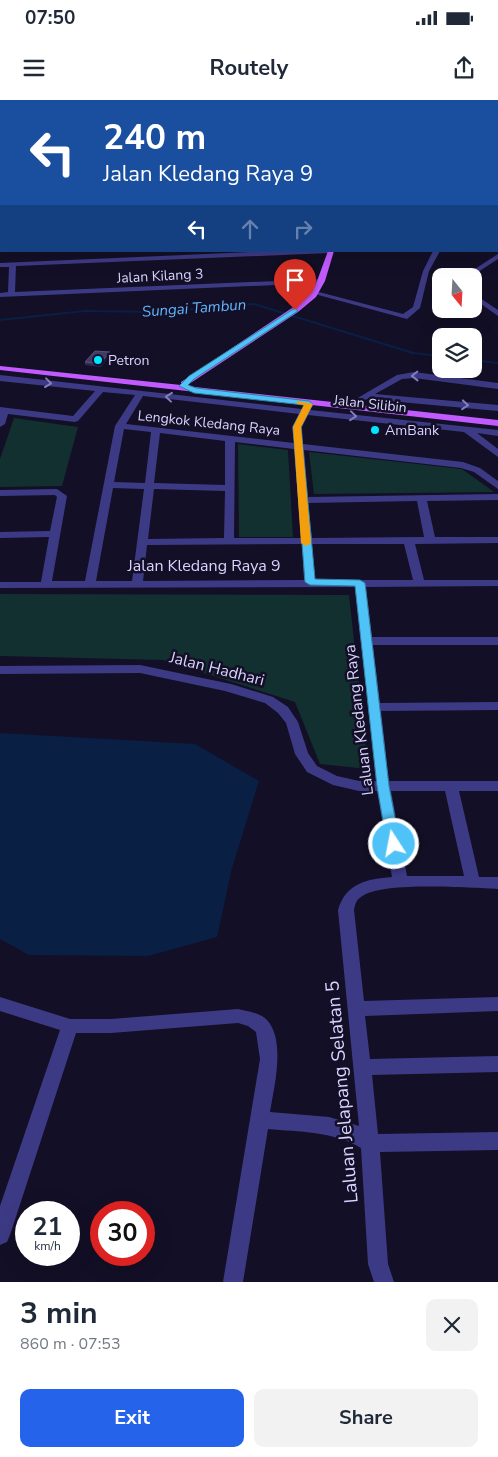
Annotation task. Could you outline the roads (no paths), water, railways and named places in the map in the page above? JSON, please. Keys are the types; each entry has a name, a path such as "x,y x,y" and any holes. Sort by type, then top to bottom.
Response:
{"main road":[{"path":"194,390 185,388 184,384 295,310 315,293 322,281 331,252"},
{"name":"Jalan Silibin","path":"0,366 295,397 361,401 498,418"},
{"name":"Jalan Silibin","path":"0,366 194,390 307,407 378,410 498,423"},
{"path":"159,382 195,375"},
{"path":"195,375 196,382 205,387"},
{"path":"295,397 307,400 307,407 320,401 361,401 378,410"}],"street":[{"path":"0,265 143,255 284,252"},
{"path":"315,293 404,317 416,308 426,271 436,252"},
{"path":"480,268 498,256"},
{"path":"11,295 13,265"},
{"name":"Jalan Kilang 3","path":"0,295 322,281"},
{"path":"485,305 498,302"},
{"path":"482,303 498,314"},
{"path":"361,401 400,377 414,374 498,386"},
{"name":"Jalan Silibin","path":"0,378 140,394 307,407 498,433"},
{"path":"0,424 2,411 71,419 78,418 101,389"},
{"path":"90,584 120,426 140,394"},
{"path":"361,401 498,408"},
{"path":"307,407 297,427 310,582"},
{"name":"Lengkok Kledang Raya","path":"120,426 463,465 477,470 498,486"},
{"path":"466,429 498,454"},
{"path":"137,583 144,542 156,430"},
{"path":"228,541 230,439"},
{"path":"109,485 228,488"},
{"path":"0,493 61,493 46,584"},
{"path":"302,500 498,497"},
{"path":"422,499 430,540"},
{"path":"0,535 55,534"},
{"path":"144,542 498,540"},
{"path":"410,541 419,582"},
{"name":"Jalan Kledang Raya 9","path":"0,585 498,582"},
{"name":"Laluan Kledang Raya","path":"360,583 383,786 401,883"},
{"path":"368,641 498,641"},
{"name":"Jalan Hadhari","path":"0,670 140,669 250,694 268,700 283,710 292,722 302,754 312,769 333,780 359,786 498,786"},
{"path":"374,707 498,706"},
{"path":"451,786 473,883"},
{"path":"401,883 498,883"},
{"name":"Laluan Jelapang Selatan 5","path":"384,1282 378,1264 370,1143 346,910 349,898 358,891 368,887 401,883"},
{"path":"0,1004 70,1026 111,1026 238,1016 252,1019 261,1027 267,1038 269,1052 260,1120 233,1282"},
{"path":"356,1009 498,1004"},
{"path":"0,1235 70,1026"},
{"path":"362,1066 498,1064"},
{"path":"260,1120 329,1126 352,1132 370,1143 498,1141"}],"water":[{"path":"0,733 195,744 259,781 232,868 217,937 148,956 29,955 0,939"}],"waterway":[{"name":"Sungai Tambun","path":"0,320 85,311 157,312 254,304 413,353 432,355"},
{"name":"Sungai Tambun","path":"482,361 498,363"}],"place":[{"name":"Petron","path":"98,360"},
{"name":"AmBank","path":"375,430"}]}
